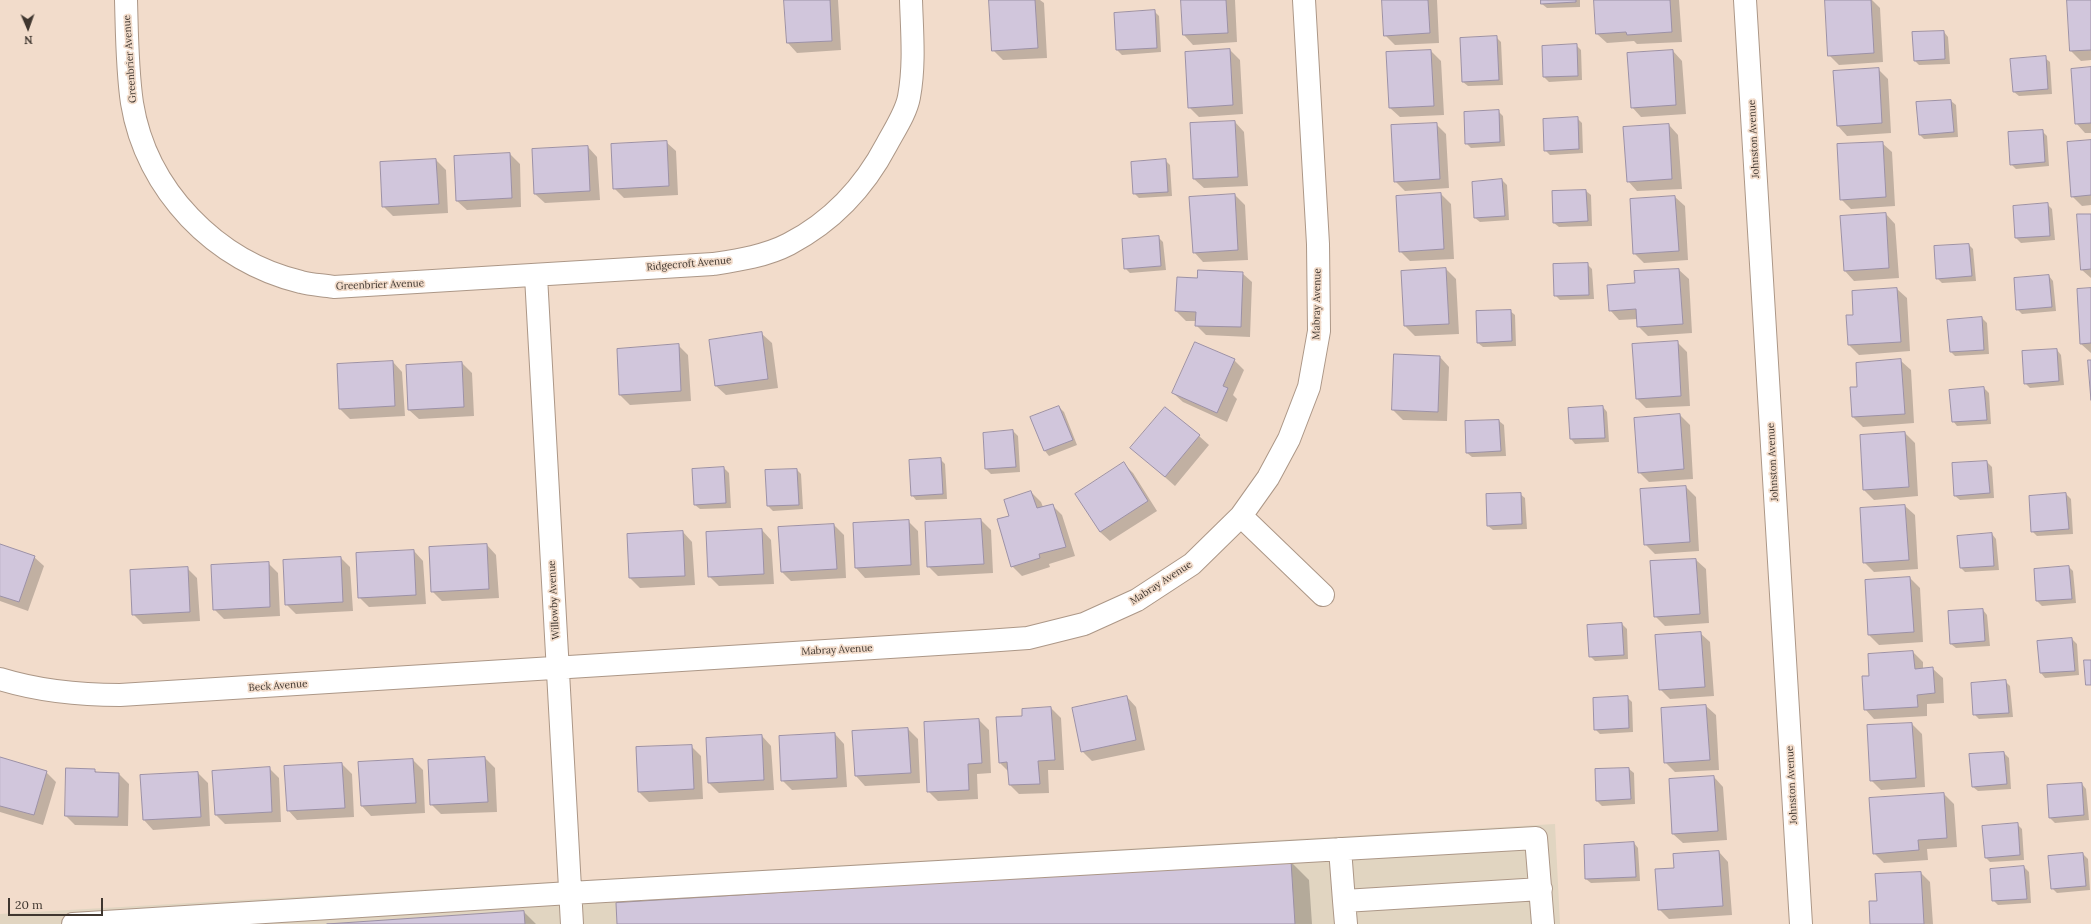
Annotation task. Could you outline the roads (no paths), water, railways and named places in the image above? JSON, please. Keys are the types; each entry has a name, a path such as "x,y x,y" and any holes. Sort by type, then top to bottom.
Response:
{"street":[{"name":"Greenbrier Avenue","path":"126,0 128,71 132,104 138,129 155,170 167,190 190,219 211,239 265,270 301,282 334,287 536,276"},
{"name":"Ridgecroft Avenue","path":"536,276 713,264 748,258 789,244 830,217 858,190 879,160 900,121 909,98 914,52 911,0"},
{"name":"Mabray Avenue","path":"558,667 1028,638 1084,624 1137,600 1192,564 1241,516 1268,478 1289,439 1309,387 1319,331 1318,244 1304,0"},
{"name":"Johnston Avenue","path":"1745,0 1801,924"},
{"name":"Willowby Avenue","path":"536,276 572,924"},
{"path":"1241,516 1323,595"},
{"name":"Beck Avenue","path":"0,679 27,687 92,695 120,695 558,667"},
{"path":"74,924 570,893 1536,838 1543,924"},
{"path":"1340,849 1346,924"},
{"path":"1344,901 1541,888"}]}
